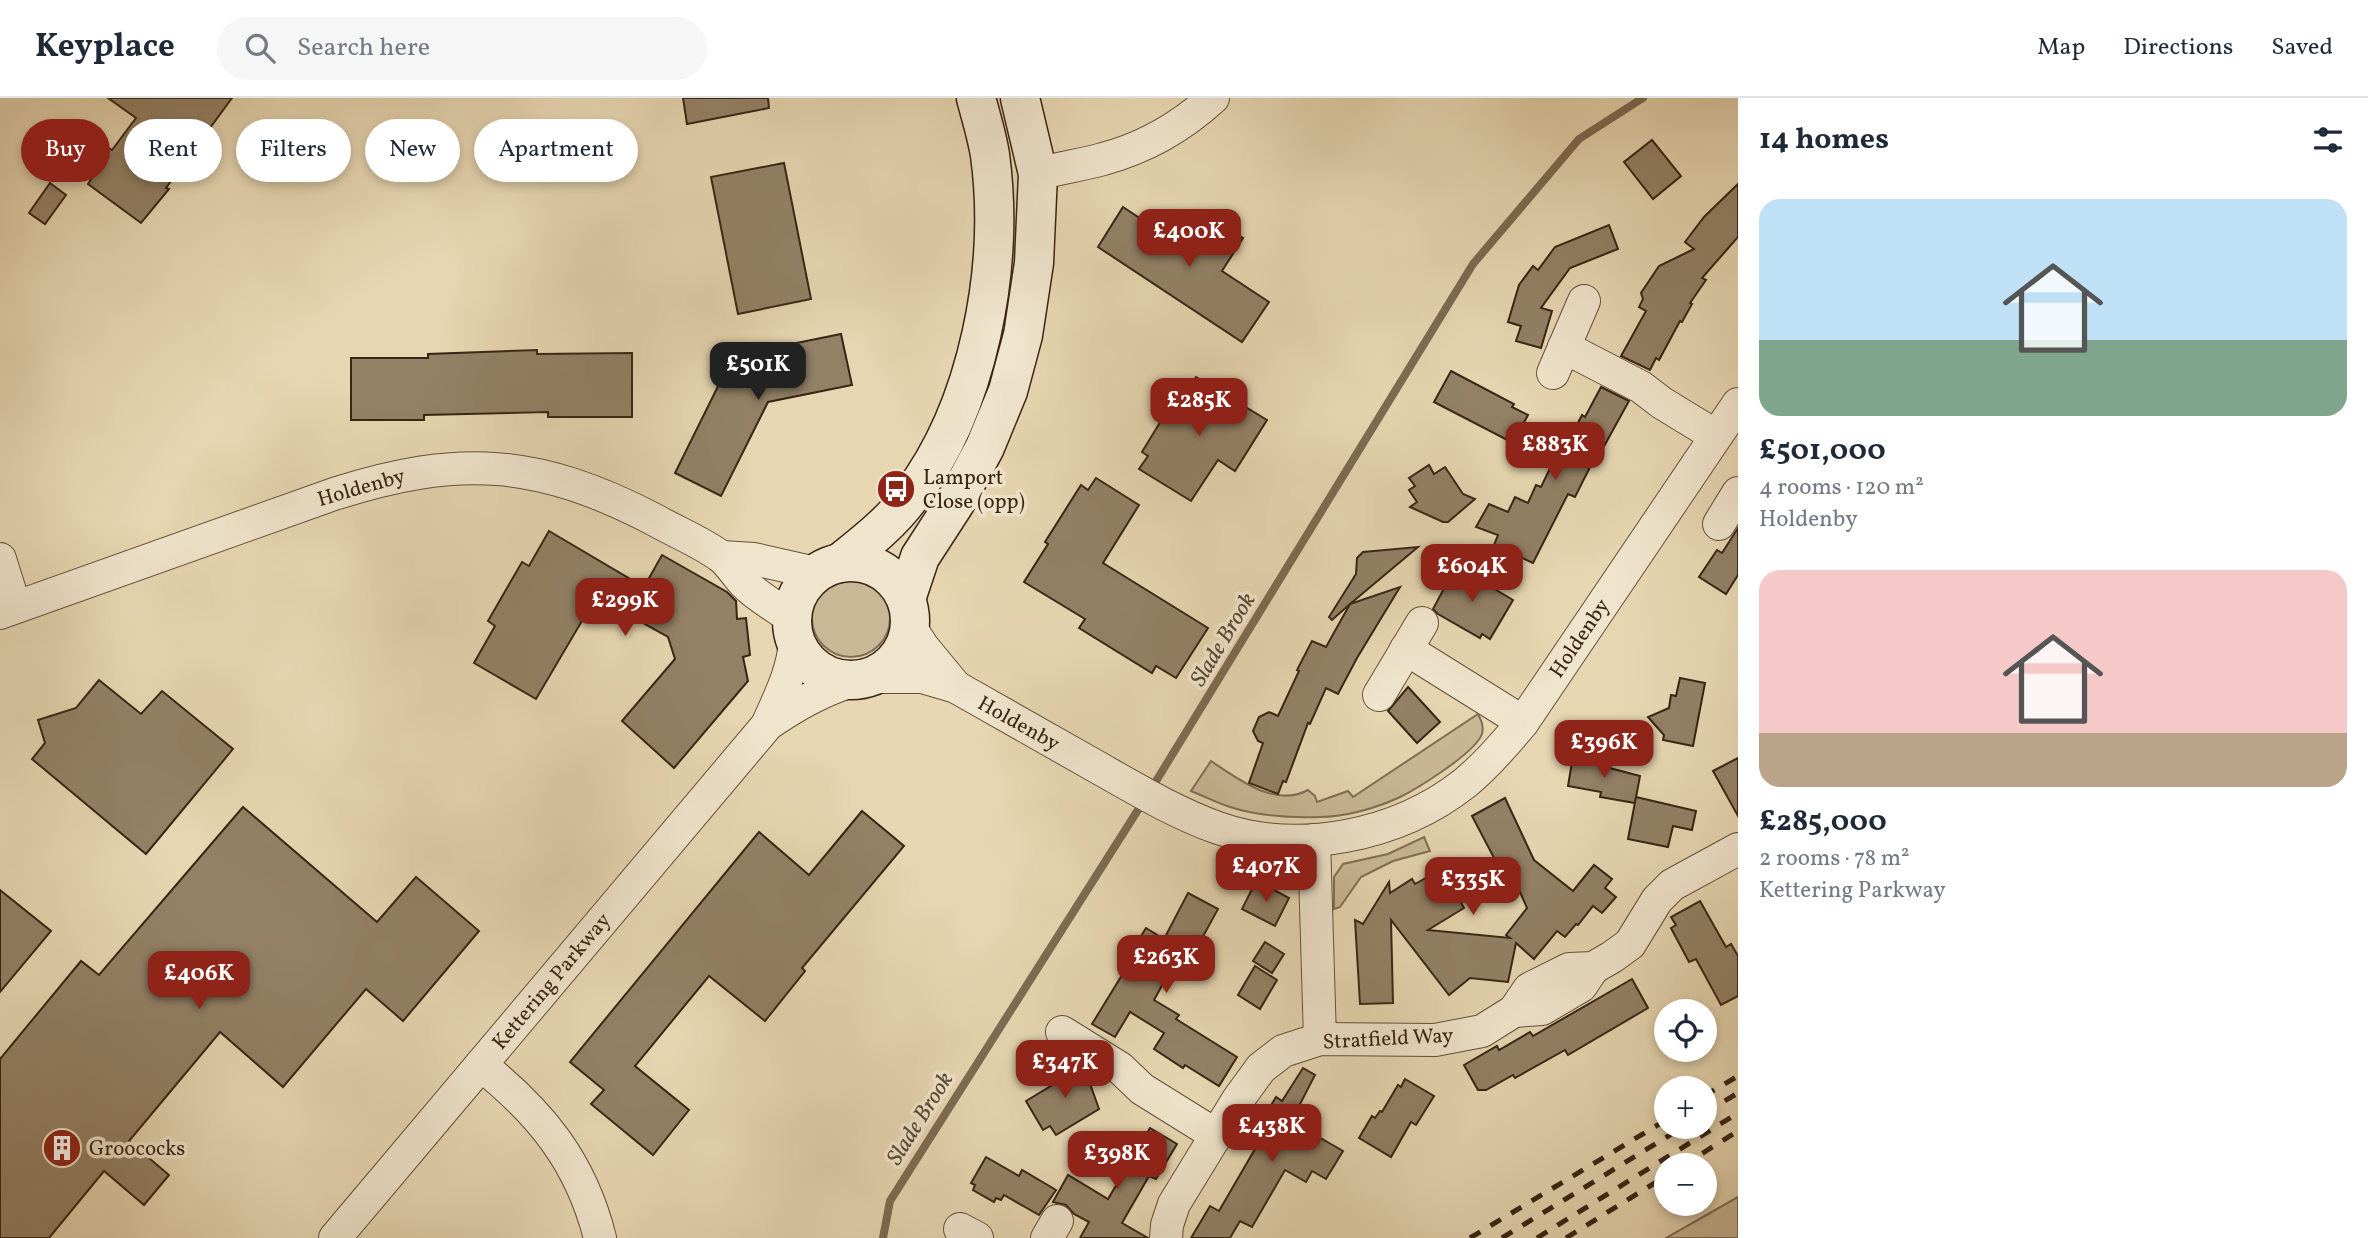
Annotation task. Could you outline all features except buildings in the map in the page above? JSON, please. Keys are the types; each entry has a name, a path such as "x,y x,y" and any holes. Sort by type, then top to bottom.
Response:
{"street":[{"path":"976,98 990,155 995,227 987,314 967,386 939,452 910,497 874,536 804,585 795,601 793,629 804,657 817,670 833,678 862,679 886,669 898,658 906,643 908,613 920,557 955,503 985,447 1008,391 1023,335 1034,263 1038,174 1020,98"},
{"path":"1038,174 1104,159 1158,139 1213,98"},
{"path":"1584,301 1558,360 1641,387 1716,436"},
{"name":"Holdenby","path":"862,679 922,677 956,687 1123,782 1218,828 1258,838 1314,840 1369,831 1418,813 1464,784 1497,754 1523,722 1738,404"},
{"name":"Holdenby","path":"8,610 345,490 391,477 456,467 498,468 573,483 615,500 722,557 745,584 793,629"},
{"path":"1719,524 1738,494"},
{"name":"Holdenby","path":"722,557 828,568"},
{"path":"0,559 8,610"},
{"path":"828,568 860,562 880,569 896,582 908,613"},
{"name":"Holdenby","path":"908,613 923,648 956,687"},
{"name":"Kettering Parkway","path":"768,724 794,658 793,629"},
{"path":"1379,695 1414,636 1523,722"},
{"name":"Kettering Parkway","path":"335,1238 768,724 827,688 862,679"},
{"path":"1314,840 1320,1039"},
{"name":"Stratfield Way","path":"1166,1238 1167,1224 1174,1204 1216,1135 1261,1068 1283,1051 1320,1039 1435,1040 1482,1031 1514,1011 1528,989 1569,969 1592,968 1630,944 1657,900 1672,886 1738,849"},
{"path":"1062,1032 1120,1069 1142,1089 1216,1135"},
{"path":"481,1065 514,1092 559,1142 579,1175 600,1238"}],"shaded area":[{"path":"851,579 866,582 883,596 890,618 887,633 873,650 851,657 836,654 819,640 812,618 815,603 829,586"},
{"path":"1478,714 1482,734 1469,751 1407,793 1360,811 1320,817 1286,817 1230,807 1191,791 1211,761 1245,783 1270,793 1283,796 1308,790 1317,802 1348,791 1353,797"},
{"path":"1424,837 1430,851 1393,861 1361,877 1340,907 1334,909 1334,877 1343,864 1388,854"},
{"path":"1738,1197 1738,1238 1666,1238 1705,1216 1717,1216 1717,1209"}],"waterway":[{"name":"Slade Brook","path":"1150,791 1473,264 1579,139 1643,98"},
{"name":"Slade Brook","path":"883,1238 890,1201 1143,802"}],"railway":[{"path":"1717,1088 1738,1076"},
{"path":"1717,1105 1738,1093"},
{"path":"1537,1238 1738,1113"},
{"path":"1470,1238 1654,1127"},
{"path":"1703,1153 1738,1131"},
{"path":"1502,1238 1663,1139"},
{"path":"1566,1238 1654,1183"}],"place":[{"name":"Lamport Close (opp)","path":"896,489"},
{"name":"Groococks","path":"62,1148"}]}
